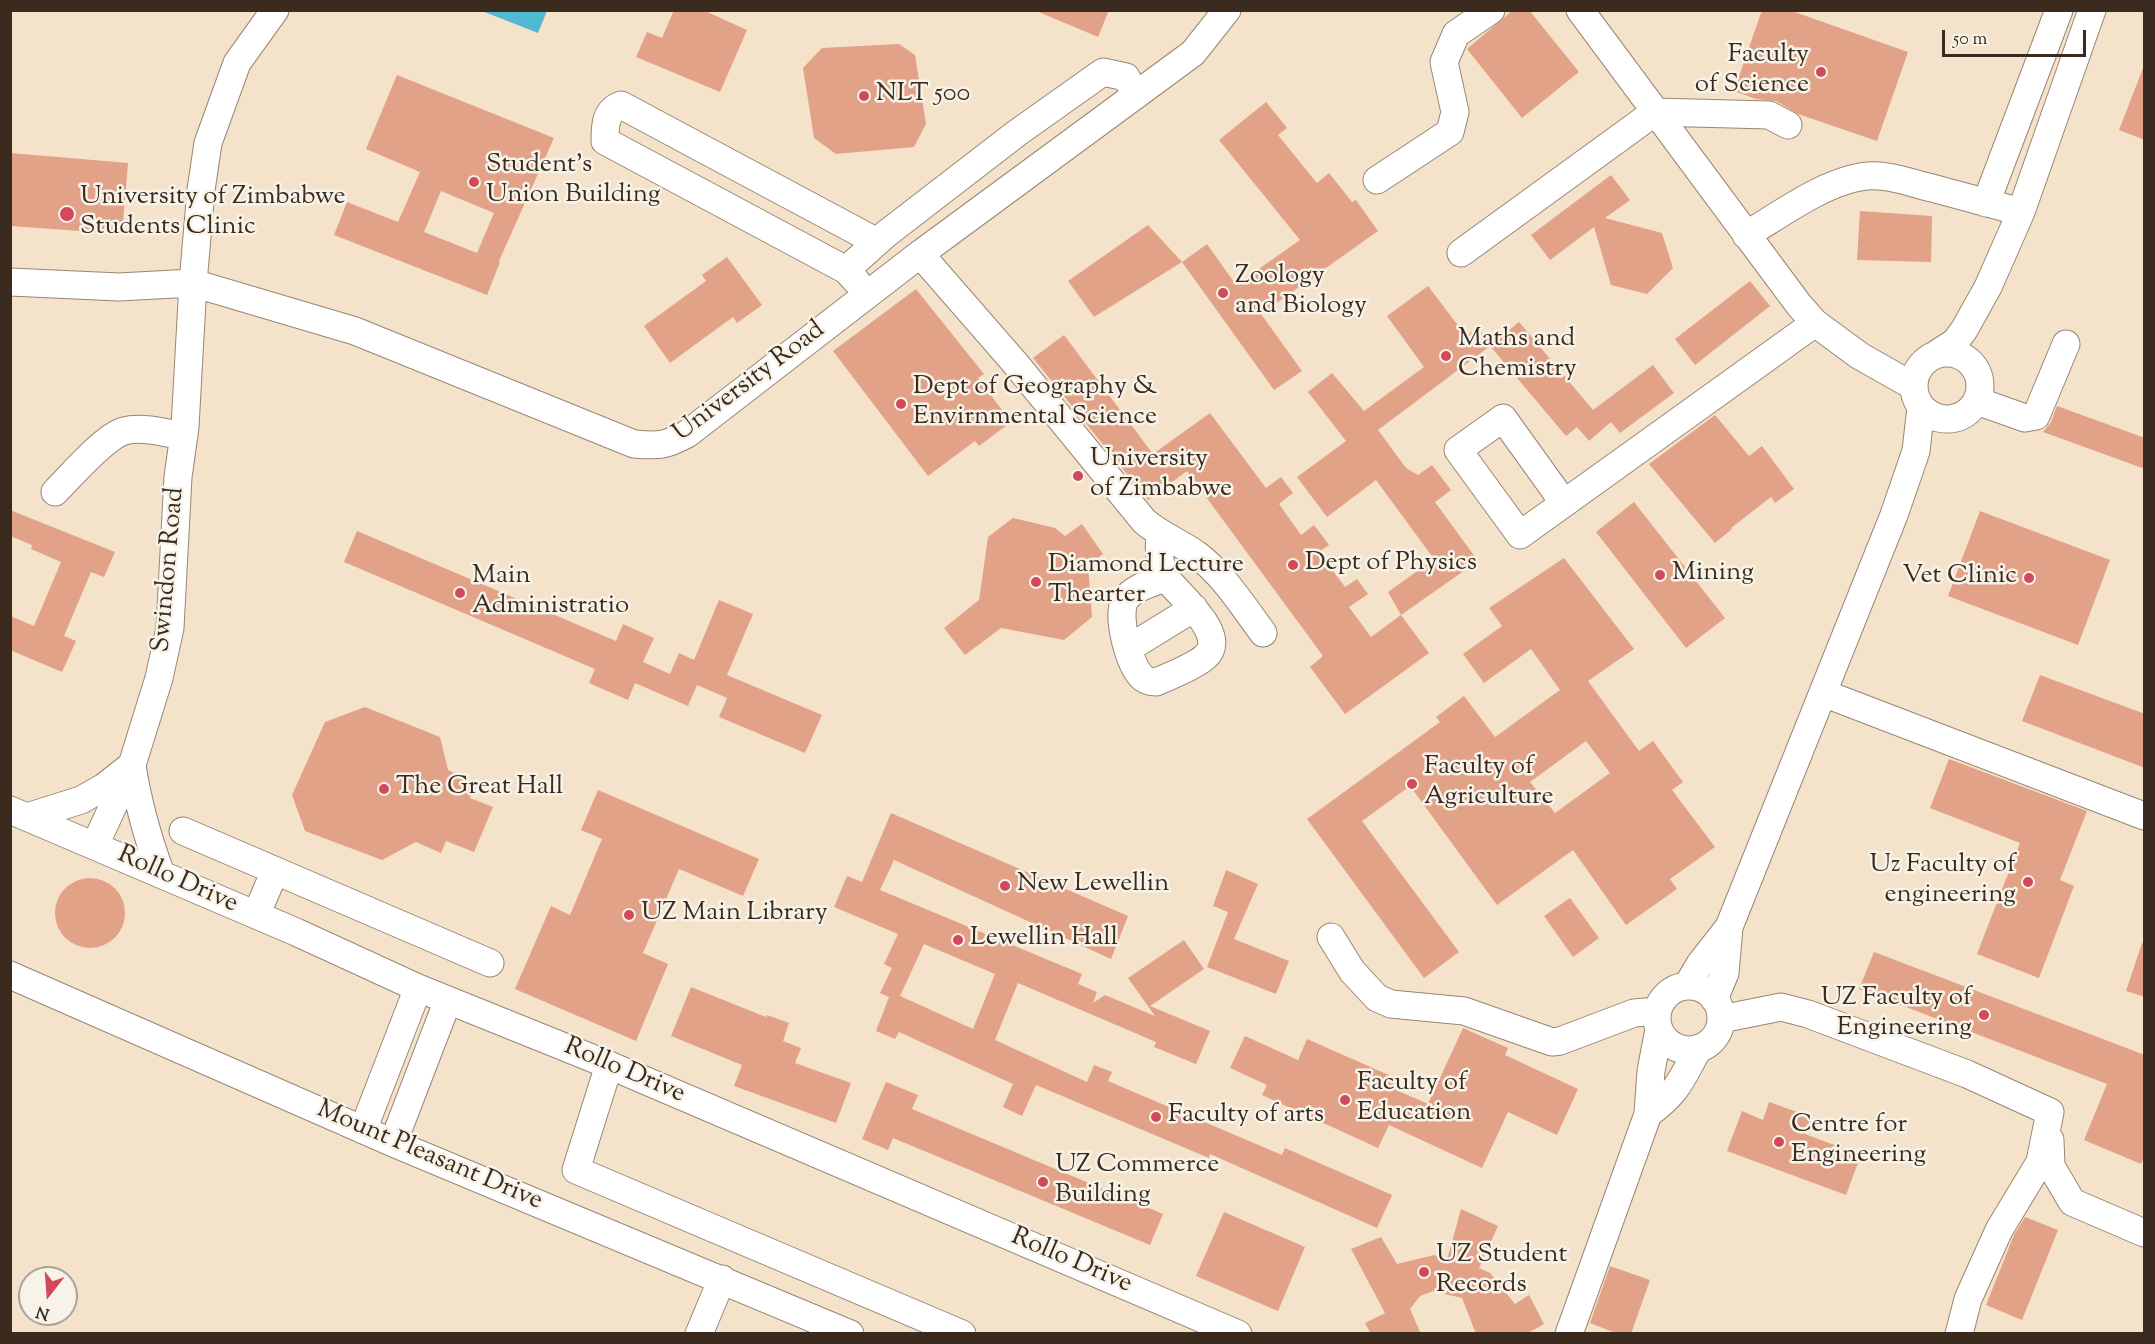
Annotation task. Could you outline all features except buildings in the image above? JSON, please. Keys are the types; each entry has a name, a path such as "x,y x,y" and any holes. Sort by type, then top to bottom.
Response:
{"street":[{"name":"Swindon Road","path":"95,845 132,765 159,678 170,628 178,477 184,436 193,283 201,190 208,143 237,63 275,10"},
{"name":"University Road","path":"10,282 112,287 193,283 355,331 634,444 653,446 668,444 687,434 920,254 1193,53 1227,10"},
{"path":"1377,180 1450,132 1455,112 1444,62 1456,34 1491,10"},
{"path":"1580,10 1799,305 1815,322 1917,397 1929,414 1951,419 1969,408 2025,418 2036,416 2066,344"},
{"path":"1986,202 2059,10"},
{"path":"1687,986 1700,964 1729,927 1894,515 1916,451 1915,375 1920,366 1955,342 1988,287 2021,212 2092,10"},
{"path":"846,270 877,242 1017,133 1103,72 1126,77 1136,95"},
{"path":"869,294 846,270 605,141 608,115 614,108 621,105 877,242"},
{"path":"1461,253 1655,112 1768,115 1788,125"},
{"path":"1746,236 1839,182 1861,176 1903,181 2021,212"},
{"path":"920,254 1015,363 1144,521 1160,534 1196,555 1226,583 1263,633"},
{"path":"1894,515 1934,441 1969,408 1980,390 1977,369 1988,287"},
{"path":"1564,503 1815,322"},
{"path":"1860,356 1894,360 1949,352 1960,354 1977,369"},
{"path":"55,492 112,436 125,430 139,429 184,436"},
{"path":"1160,534 1158,551 1166,578 1194,608 1211,635 1213,643 1206,657 1156,682 1148,681 1141,676 1133,664 1122,623 1122,610 1124,601 1137,590 1166,578"},
{"path":"1128,648 1194,608"},
{"path":"1823,693 2145,816"},
{"path":"19,813 81,800 104,787 132,765 146,835 161,874"},
{"name":"Rollo Drive","path":"19,813 418,988 609,1065 1236,1333"},
{"path":"183,831 490,963"},
{"path":"256,915 275,871"},
{"path":"1658,1020 1665,1039 1675,1047 1686,1050 1698,1049 1710,1042 1718,1032 1718,1009 1725,973 1729,927"},
{"path":"1331,937 1352,971 1377,998 1391,1004 1464,1011 1552,1042 1635,1013 1658,1020"},
{"name":"Mount Pleasant Drive","path":"10,975 393,1143 850,1334"},
{"path":"1569,1334 1648,1114 1658,1020 1665,997 1671,992 1687,986 1699,988 1718,1009 1781,1008 1808,1014 1967,1074 2050,1112"},
{"path":"363,1130 418,988"},
{"path":"393,1143 448,1000"},
{"path":"1648,1114 1668,1100 1682,1082 1698,1049"},
{"path":"609,1065 576,1170 962,1334"},
{"path":"2050,1112 2050,1166 2072,1202 2145,1233"},
{"path":"1959,1334 1968,1299 1999,1230 2040,1162 2050,1112"},
{"path":"699,1334 722,1279"}],"water":[{"path":"482,11 547,11 538,33"}],"place":[{"name":"Faculty of Science","path":"1821,72"},
{"name":"NLT 500","path":"864,96"},
{"name":"Student's Union Building","path":"474,182"},
{"name":"University of Zimbabwe Students Clinic","path":"67,214"},
{"name":"Zoology and Biology","path":"1223,293"},
{"name":"Maths and Chemistry","path":"1446,356"},
{"name":"Dept of Geography & Envirnmental Science","path":"901,404"},
{"name":"University of Zimbabwe","path":"1078,476"},
{"name":"Dept of Physics","path":"1293,565"},
{"name":"Mining","path":"1660,575"},
{"name":"Vet Clinic","path":"2029,578"},
{"name":"Diamond Lecture Thearter","path":"1036,582"},
{"name":"Main Administratio","path":"460,593"},
{"name":"Faculty of Agriculture","path":"1412,784"},
{"name":"The Great Hall","path":"384,789"},
{"name":"Uz Faculty of engineering","path":"2028,882"},
{"name":"New Lewellin","path":"1005,886"},
{"name":"UZ Main Library","path":"629,915"},
{"name":"Lewellin Hall","path":"958,940"},
{"name":"UZ Faculty of Engineering","path":"1984,1015"},
{"name":"Faculty of Education","path":"1345,1100"},
{"name":"Faculty of arts","path":"1156,1117"},
{"name":"Centre for Engineering","path":"1779,1142"},
{"name":"UZ Commerce Building","path":"1043,1182"},
{"name":"UZ Student Records","path":"1424,1272"}]}
